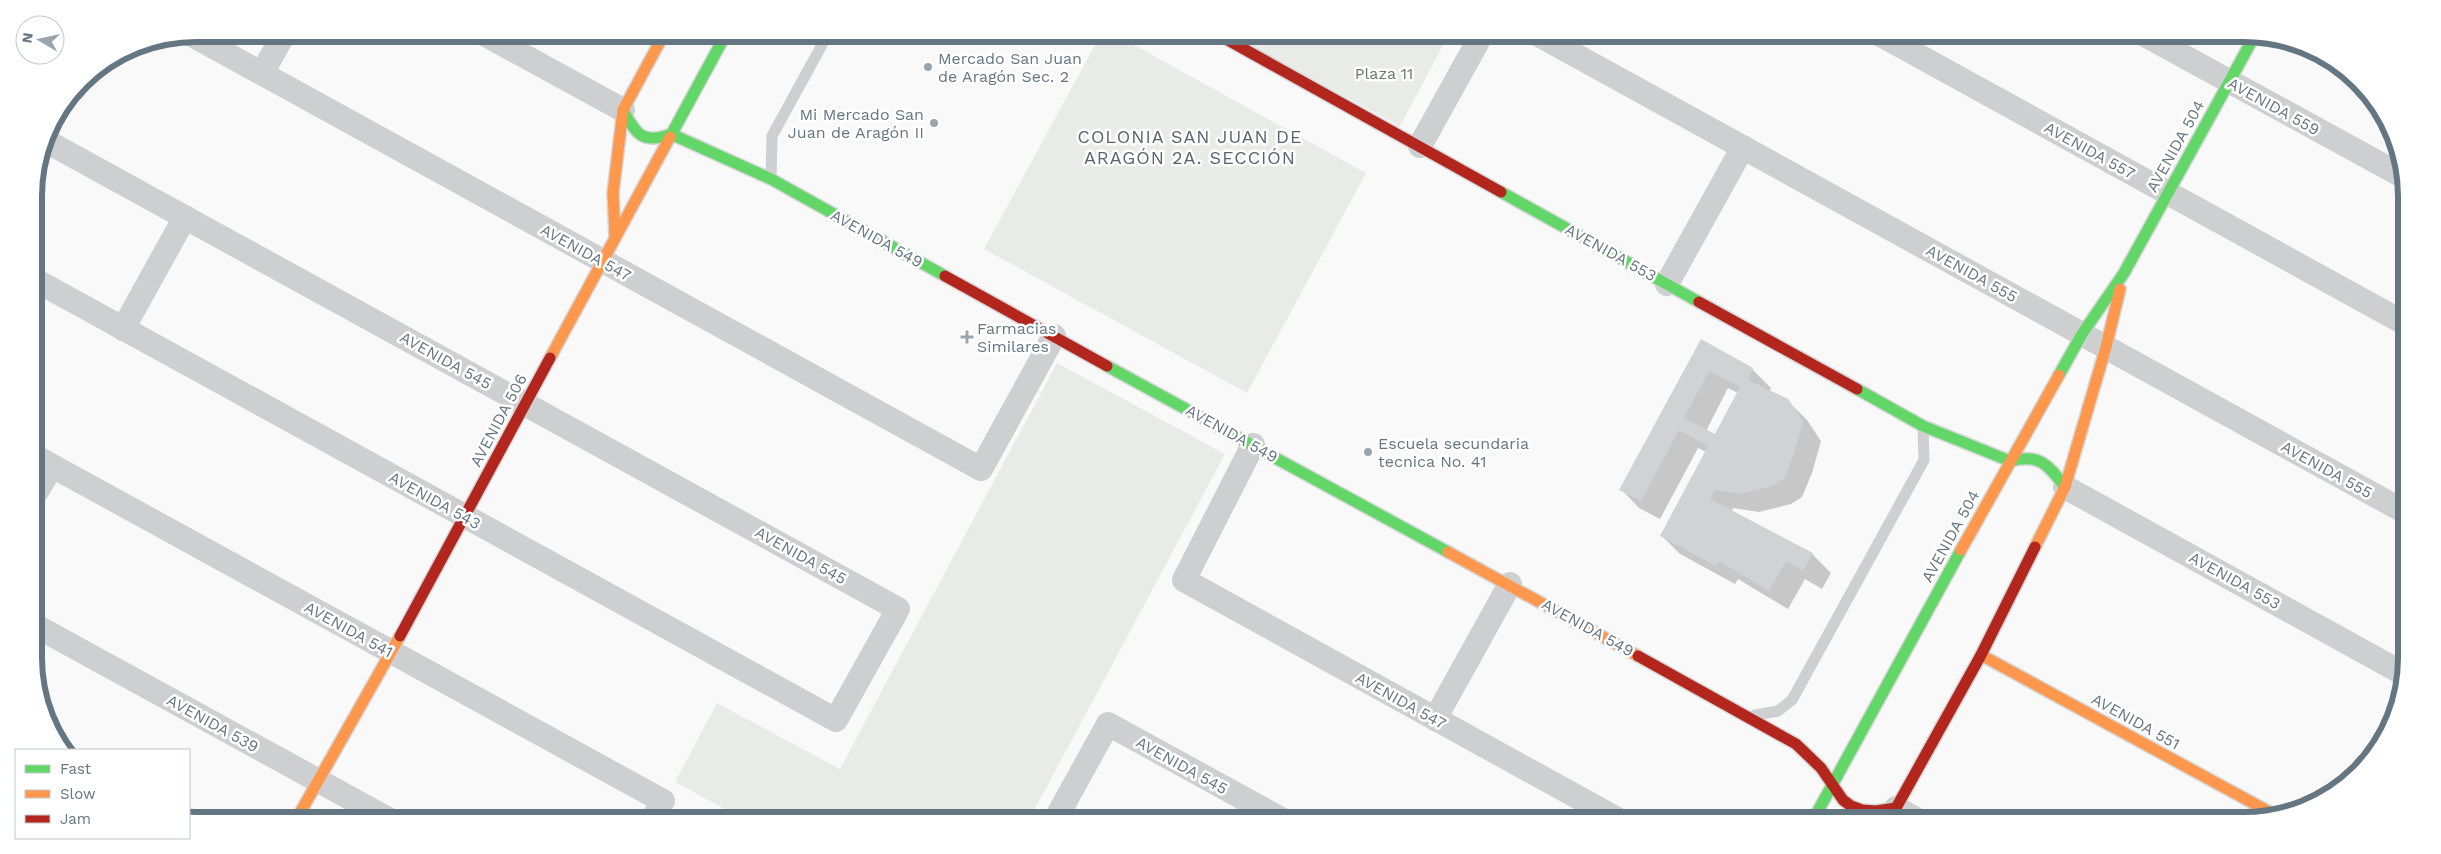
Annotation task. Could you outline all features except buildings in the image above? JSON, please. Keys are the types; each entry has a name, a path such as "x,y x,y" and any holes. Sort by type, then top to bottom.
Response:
{"street":[{"name":"AVENIDA 553","path":"1235,42 1923,426 2010,461"},
{"path":"1420,146 1477,42"},
{"name":"AVENIDA 555","path":"1552,42 2398,508"},
{"name":"AVENIDA 557","path":"1894,42 2398,320"},
{"name":"AVENIDA 559","path":"2158,42 2397,173"},
{"name":"AVENIDA 547","path":"207,43 981,469 1054,336"},
{"path":"262,73 279,43"},
{"path":"500,43 623,110 633,130 646,140 658,140 671,134"},
{"path":"615,236 613,193 623,110 659,43"},
{"name":"AVENIDA 506","path":"300,812 391,652 721,43"},
{"name":"AVENIDA 504","path":"1818,811 2010,461 2082,334 2124,274 2167,192 2251,43"},
{"name":"AVENIDA 549","path":"671,134 771,179 1748,716 1810,754 1847,804 1855,809 1867,811"},
{"name":"AVENIDA 545","path":"52,144 898,609 836,720"},
{"path":"1667,284 1743,147"},
{"path":"123,329 185,217"},
{"name":"AVENIDA 504","path":"1892,811 1981,655 2065,486 2106,347 2124,274"},
{"name":"AVENIDA 543","path":"43,284 836,720"},
{"name":"AVENIDA 547","path":"1253,445 1184,580 1603,811"},
{"path":"2010,461 2026,457 2042,462 2055,472 2065,486"},
{"name":"AVENIDA 541","path":"44,461 391,652 658,811"},
{"name":"AVENIDA 553","path":"2065,486 2397,670"},
{"path":"1435,719 1510,584"},
{"name":"AVENIDA 539","path":"42,629 375,812"},
{"name":"AVENIDA 551","path":"1981,655 2266,810"},
{"name":"AVENIDA 545","path":"1060,812 1108,724 1267,811"}],"lane":[{"path":"771,179 772,136 823,43"},
{"path":"1748,716 1778,711 1792,700 1924,460 1923,426"}],"green space":[{"name":"Plaza 11","path":"1255,42 1445,42 1400,126 1252,47"},
{"path":"1096,43 1129,43 1366,173 1247,393 984,249"},
{"path":"1057,363 1225,454 1034,812 730,812 675,782 717,703 840,769"}],"traffic: fast":[{"path":"670,137 721,43"},
{"path":"2059,375 2082,334 2124,273 2251,43"},
{"path":"623,110 641,135 647,138 654,138 671,134 771,179 945,276"},
{"path":"1501,192 1699,302"},
{"path":"1107,366 1448,552"},
{"path":"1857,389 1923,426 2010,461"},
{"path":"2010,461 2020,459 2036,460 2048,467 2065,487"},
{"path":"1818,811 1961,550"}],"traffic: slow":[{"path":"615,236 613,193 623,110 659,43"},
{"path":"550,358 670,137"},
{"path":"2035,547 2065,487 2106,347 2120,289"},
{"path":"1961,550 2059,375"},
{"path":"1448,552 1638,656"},
{"path":"301,812 400,636"},
{"path":"1981,655 2266,810"}],"traffic: jam":[{"path":"1232,42 1501,192"},
{"path":"945,276 1107,366"},
{"path":"1699,302 1857,389"},
{"path":"400,636 550,358"},
{"path":"1893,811 1981,655 2035,547"},
{"path":"1638,656 1796,744 1821,768 1843,800 1851,806 1862,810 1876,811 1896,808"}],"place":[{"name":"Mercado San Juan de Aragón Sec. 2","path":"928,67"},
{"name":"Mi Mercado San Juan de Aragón II","path":"934,123"},
{"name":"Farmacias Similares","path":"967,337"},
{"name":"Escuela secundaria tecnica No. 41","path":"1368,452"}],"district":[{"name":"COLONIA SAN JUAN DE ARAGÓN 2A. SECCIÓN","path":"1190,147"}]}
